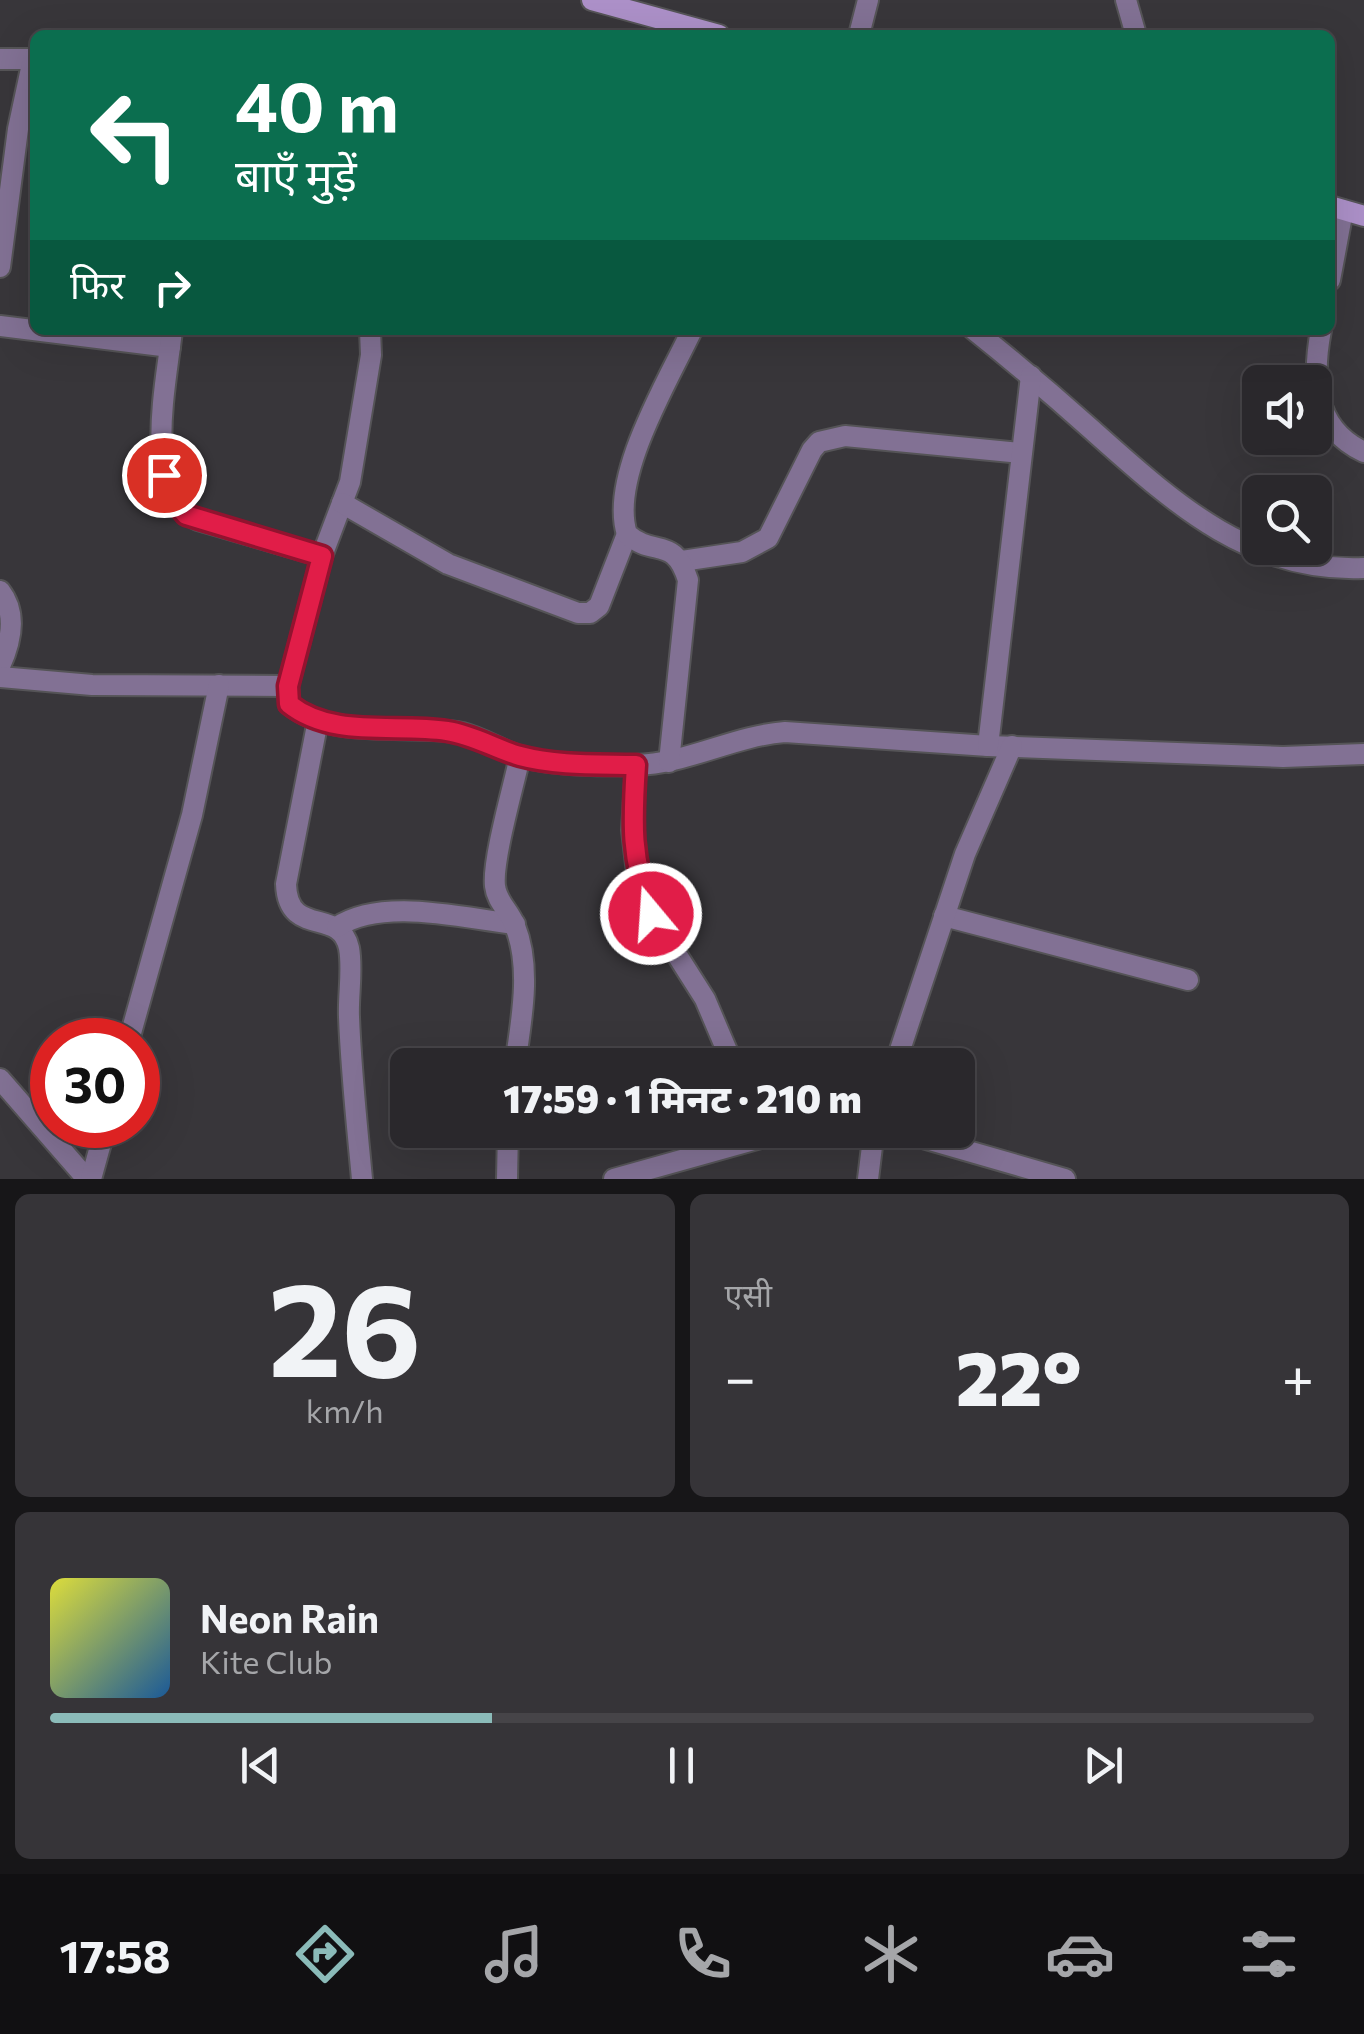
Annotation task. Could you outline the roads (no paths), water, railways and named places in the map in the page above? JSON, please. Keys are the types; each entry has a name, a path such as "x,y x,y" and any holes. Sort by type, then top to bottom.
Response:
{"main road":[{"path":"592,0 701,30"},
{"path":"1336,208 1364,216"}],"street":[{"path":"860,30 868,0"},
{"path":"1126,0 1135,30"},
{"path":"0,59 30,59"},
{"path":"0,267 18,128 30,76"},
{"path":"0,326 30,329"},
{"path":"114,335 171,338 162,464 175,502 186,515 322,556"},
{"path":"370,335 350,482 322,556 288,686 289,704 318,720 370,729 466,734 520,756 636,765 669,762 756,734 784,732 988,746 1283,757 1364,754"},
{"path":"342,502 448,564 590,613 599,606 626,534 622,507 631,471 690,335"},
{"path":"980,335 1206,525 1288,560 1364,568"},
{"path":"1320,335 1314,376 1317,392 1334,429 1348,444 1364,452"},
{"path":"988,746 1030,376"},
{"path":"682,561 742,552 768,538 812,450 830,437 1021,454"},
{"path":"626,534 637,543 671,550 682,561 688,580 688,610 669,762"},
{"path":"0,591 7,600 12,625 0,666"},
{"path":"0,676 92,685 288,686"},
{"path":"136,1018 192,815 219,685"},
{"path":"318,720 286,900 299,916 336,928 345,937 350,951 349,1018 362,1179"},
{"path":"901,1048 965,854 1012,746"},
{"path":"517,1048 522,957 515,924 500,905 494,880 520,756"},
{"path":"636,765 632,830 637,872 651,914 705,999 726,1048"},
{"path":"336,928 352,917 376,911 515,924"},
{"path":"944,916 1188,980"},
{"path":"0,1079 89,1179"},
{"path":"89,1179 99,1148"},
{"path":"506,1179 507,1148"},
{"path":"614,1179 712,1148"},
{"path":"868,1179 872,1148"},
{"path":"957,1148 1065,1179"}]}
